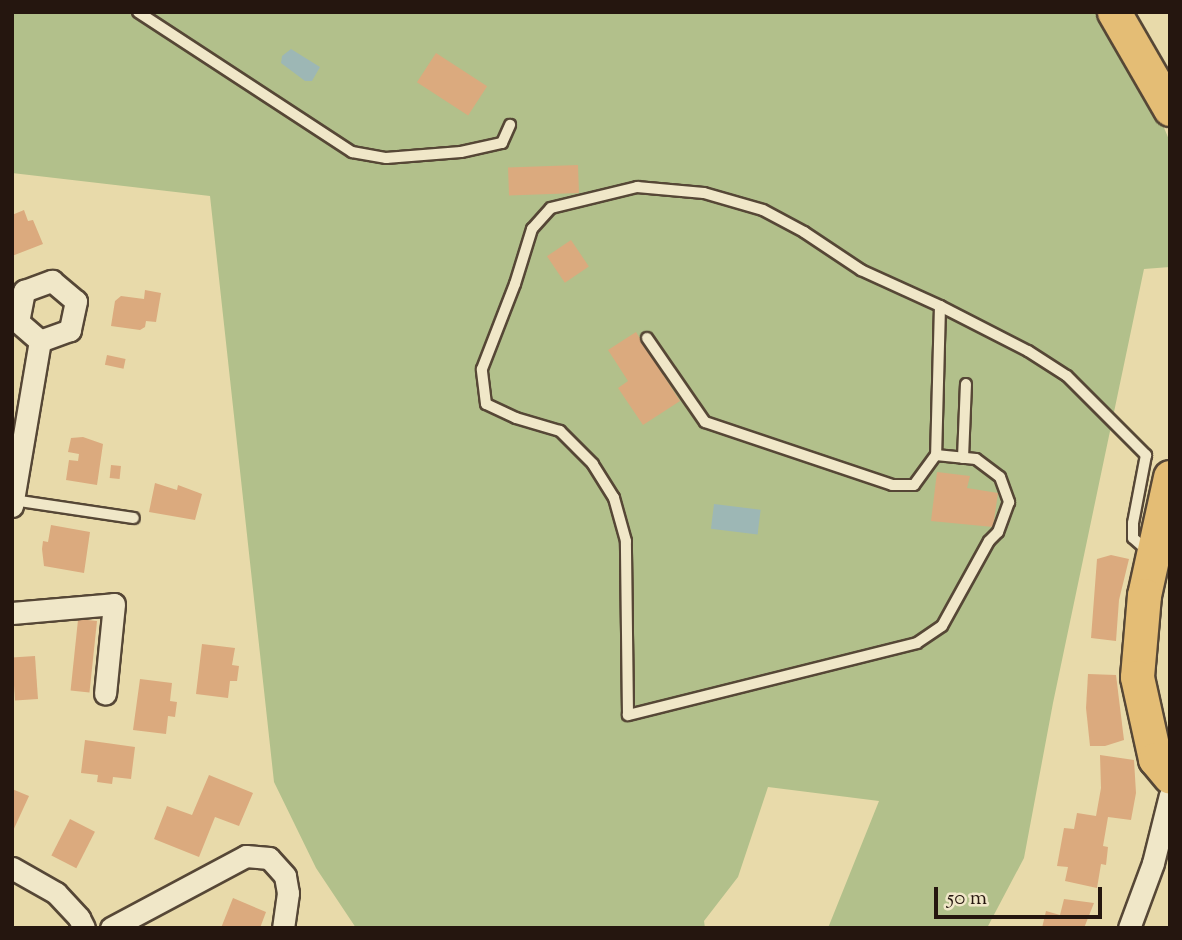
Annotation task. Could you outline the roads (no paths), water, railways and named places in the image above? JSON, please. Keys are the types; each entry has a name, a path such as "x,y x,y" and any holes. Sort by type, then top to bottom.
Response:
{"main road":[{"path":"1114,12 1170,109"},
{"path":"1170,477 1144,595 1137,677 1155,759 1170,777"}],"street":[{"path":"13,503 40,341"},
{"path":"12,613 114,604 104,694"},
{"path":"1129,928 1153,863 1170,795"},
{"path":"111,928 246,856 269,858 285,876 288,893 283,928"},
{"path":"12,868 56,893 79,918 83,928"}],"lane":[{"path":"138,12 352,152 386,158 461,152 502,143 510,125"},
{"path":"936,455 976,459 1000,477 1009,502 998,532 989,541 942,626 917,643 628,715 626,541 614,498 593,464 560,431 516,418 486,404 483,389 482,369 515,284 531,229 551,208 637,187 704,193 763,210 804,232 861,270 1028,351 1067,376 1146,454 1133,523 1133,538 1152,554"},
{"path":"647,338 705,422 892,485 914,485 936,455 940,306"},
{"path":"963,458 966,384"},
{"path":"13,503 134,518"}],"water":[{"path":"291,49 320,67 312,81 305,81 281,63 282,56"},
{"path":"714,504 761,510 758,535 711,529"}]}
